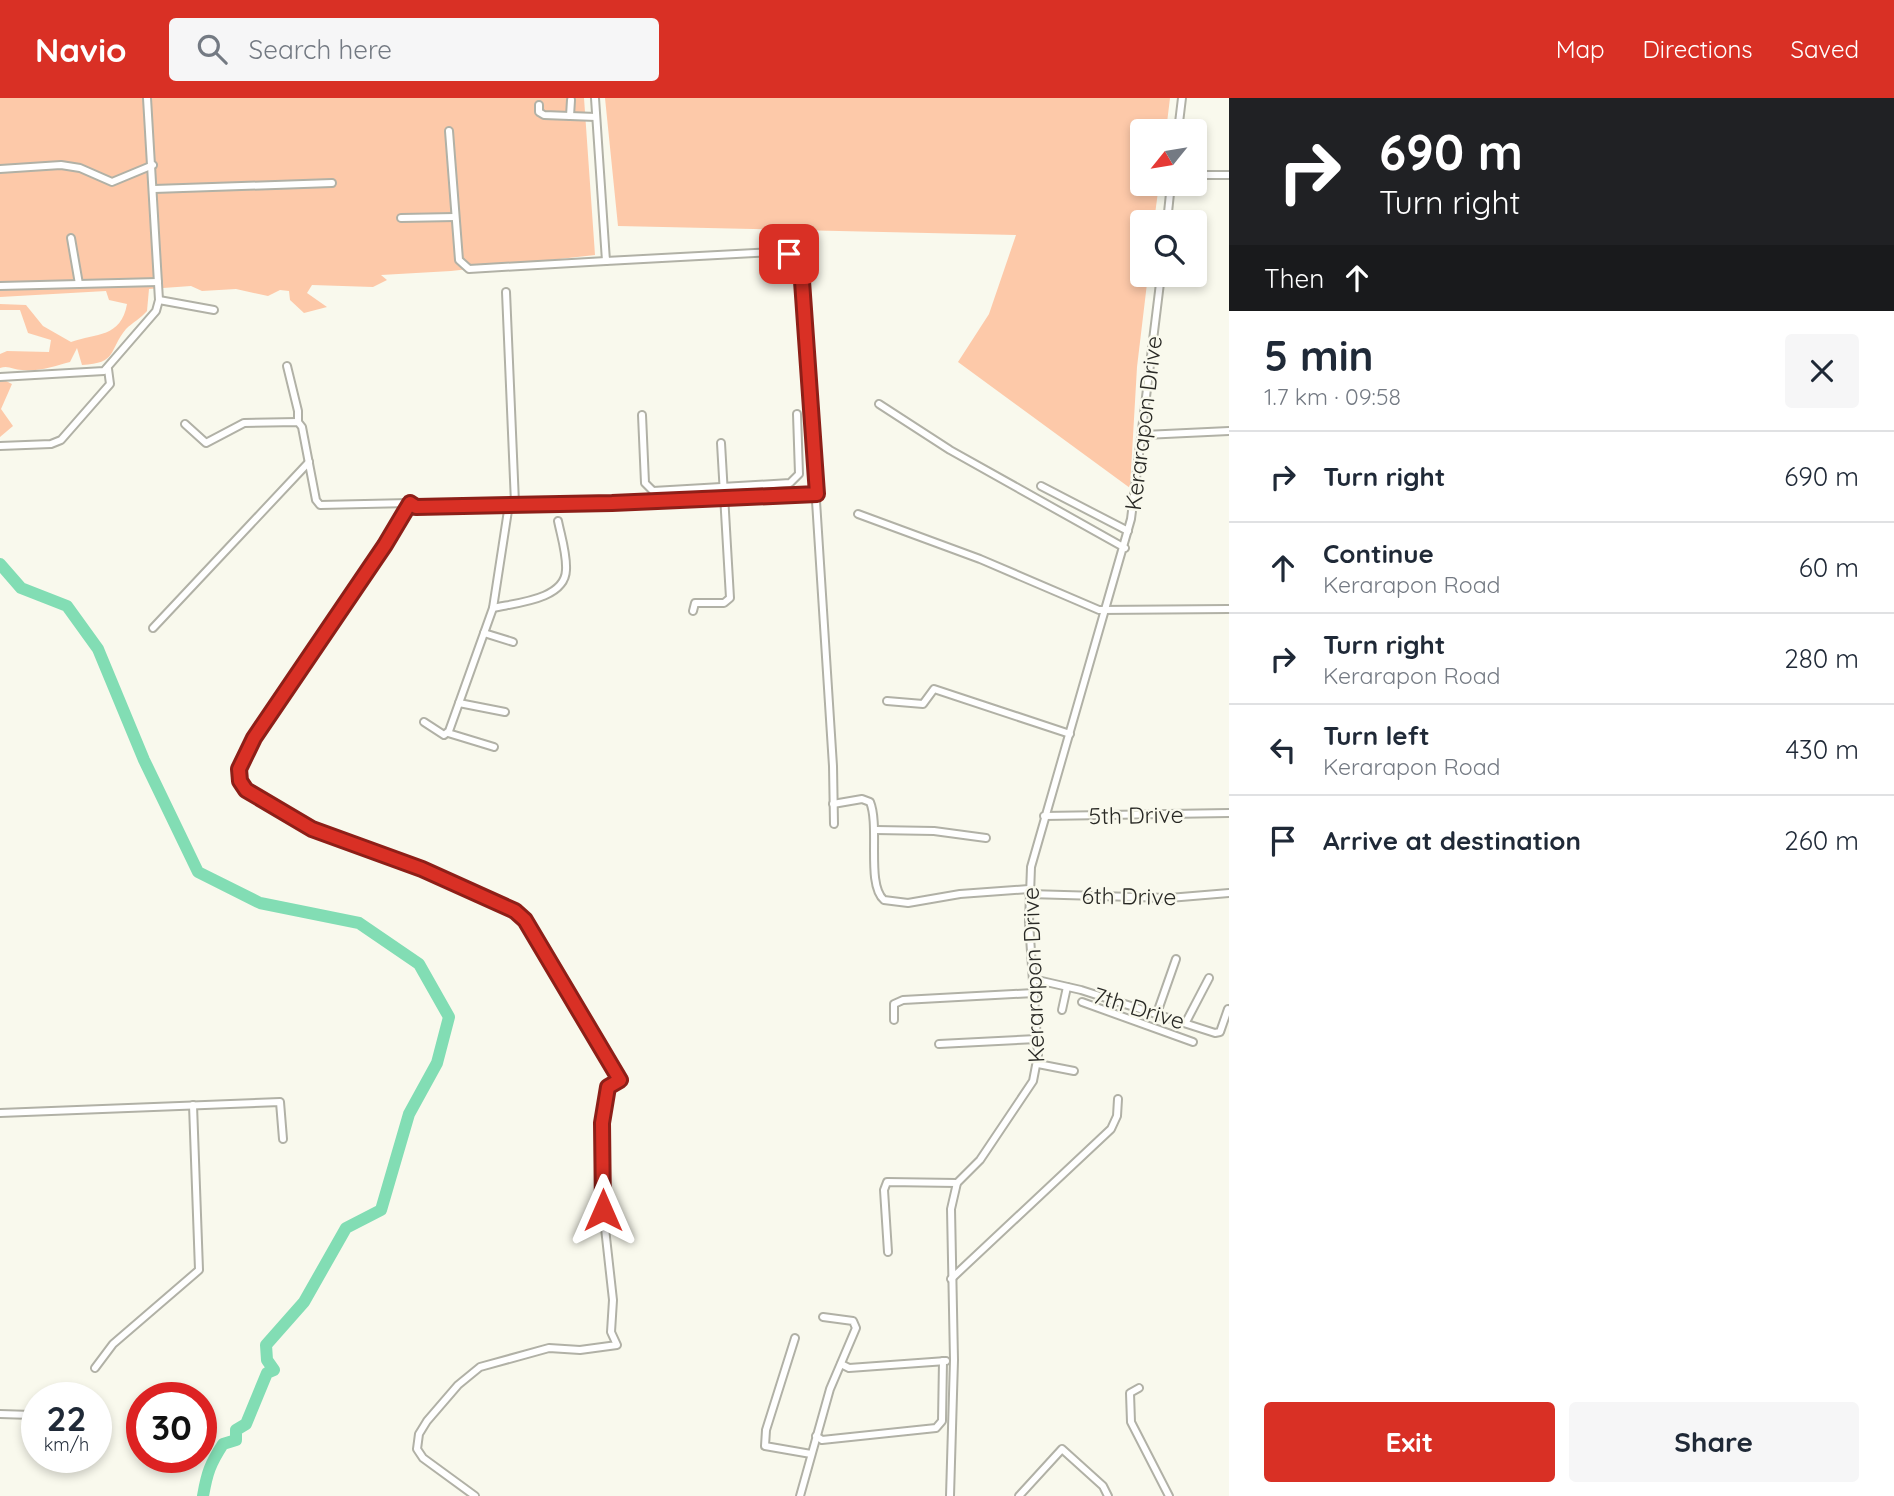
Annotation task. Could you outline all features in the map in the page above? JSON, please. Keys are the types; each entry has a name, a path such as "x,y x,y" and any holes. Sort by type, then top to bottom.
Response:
{"street":[{"path":"0,377 108,369 156,311 159,300 148,98"},
{"path":"595,98 606,261"},
{"path":"1179,119 1182,98"},
{"path":"570,116 571,100"},
{"path":"539,105 541,114 596,117"},
{"path":"449,131 459,260 469,269 773,252 796,258 801,267 817,494 834,824"},
{"path":"0,169 61,165 80,168 112,182 153,165"},
{"path":"1208,175 1229,175"},
{"path":"154,188 332,183"},
{"path":"401,218 456,217"},
{"path":"71,239 79,284"},
{"path":"0,286 158,282"},
{"name":"Kerarapon Drive","path":"957,1183 980,1160 1022,1099 1033,1081 1038,1064 1029,892 1044,816 1125,548 1144,435 1160,287"},
{"path":"448,733 493,608 512,504 506,292"},
{"path":"159,300 214,310"},
{"path":"286,366 299,411 298,422 302,427 316,499 320,505 410,503 416,507 612,503 817,494"},
{"path":"0,446 51,444 61,440 110,384 108,369"},
{"path":"879,404 974,464 1125,548"},
{"path":"642,415 645,483 649,490 782,485 794,481 799,469 797,414"},
{"path":"185,424 206,443 244,423 298,422"},
{"path":"1144,435 1229,431"},
{"path":"693,611 695,603 724,603 730,598 721,443"},
{"path":"153,628 269,500 309,462"},
{"path":"1041,486 1128,531"},
{"path":"410,503 385,545 265,722 241,762 239,774 243,786 312,829 439,876 521,915 620,1080 608,1089 602,1123 603,1210 613,1300 611,1332 617,1345 580,1350 549,1348 480,1367 458,1385 426,1421 416,1446 423,1458 474,1496"},
{"path":"858,514 905,529 1041,584 1074,601 1106,611 1229,609"},
{"path":"493,608 542,596 559,585 566,568 558,521"},
{"path":"484,633 513,642"},
{"path":"887,701 923,705 934,689 1070,734"},
{"path":"459,703 505,712"},
{"path":"424,722 444,735 448,733 494,747"},
{"path":"834,804 868,800 872,805 876,830 934,831 986,838"},
{"name":"5th Drive","path":"1044,816 1229,813"},
{"name":"6th Drive","path":"876,830 877,890 888,902 924,902 960,894 1029,892 1146,898 1229,893"},
{"path":"1157,1013 1176,959"},
{"path":"1186,1022 1209,978"},
{"name":"7th Drive","path":"1033,979 1127,1004 1218,1033 1228,1009"},
{"path":"1062,1010 1067,987"},
{"path":"894,1020 894,1004 903,1000 1034,993"},
{"path":"1082,1002 1193,1042"},
{"path":"1125,1017 1127,1004"},
{"path":"939,1044 1037,1040"},
{"path":"1038,1064 1074,1071"},
{"path":"951,1279 1111,1129 1117,1116 1118,1099"},
{"path":"0,1113 280,1102 283,1139"},
{"path":"94,1368 113,1345 199,1270 193,1105"},
{"path":"888,1252 884,1190 887,1182 957,1183 949,1219 954,1360 950,1496"},
{"path":"800,1496 810,1454 856,1325 853,1321 823,1317"},
{"path":"795,1338 766,1430 765,1446 810,1454"},
{"path":"841,1364 849,1368 954,1360"},
{"path":"816,1436 822,1440 936,1429 942,1422 943,1361"},
{"path":"1139,1388 1130,1393 1132,1422 1169,1496"},
{"path":"0,1414 21,1415"},
{"path":"1019,1496 1062,1449 1103,1486 1108,1496"}],"shaded area":[{"path":"0,98 584,98 595,255 451,271 381,275 387,280 373,287 312,285 307,293 327,307 304,313 290,300 289,291 280,290 268,296 236,289 202,291 191,286 149,289 147,311 126,329 111,354 102,362 82,365 77,348 70,362 52,367 28,370 0,368 0,354 7,351 49,352 51,340 28,333 20,310 0,310 0,304 26,305 43,326 71,342 113,329 124,315 127,304 109,300 106,291 0,297"},
{"path":"605,98 1170,98 1167,119 1130,119 1130,196 1157,196 1156,210 1130,210 1130,287 1147,287 1137,367 1130,488 958,362 989,314 1016,235 618,226"},
{"path":"0,378 12,384 1,409 13,426 0,437"}],"waterway":[{"path":"0,564 21,588 67,606 98,649 144,760 198,872 260,903 359,923 419,964 449,1017 437,1063 409,1114 381,1210 346,1228 304,1302 266,1345 267,1360 274,1370 267,1373 246,1424 236,1430 236,1440 223,1444 215,1457 203,1496"}],"route":[{"path":"603,1210 603,1110 608,1087 620,1080 521,915 406,862 312,829 246,790 240,781 239,769 254,738 385,545 410,503 416,507 612,503 817,494 801,267 796,258 789,254"}]}
